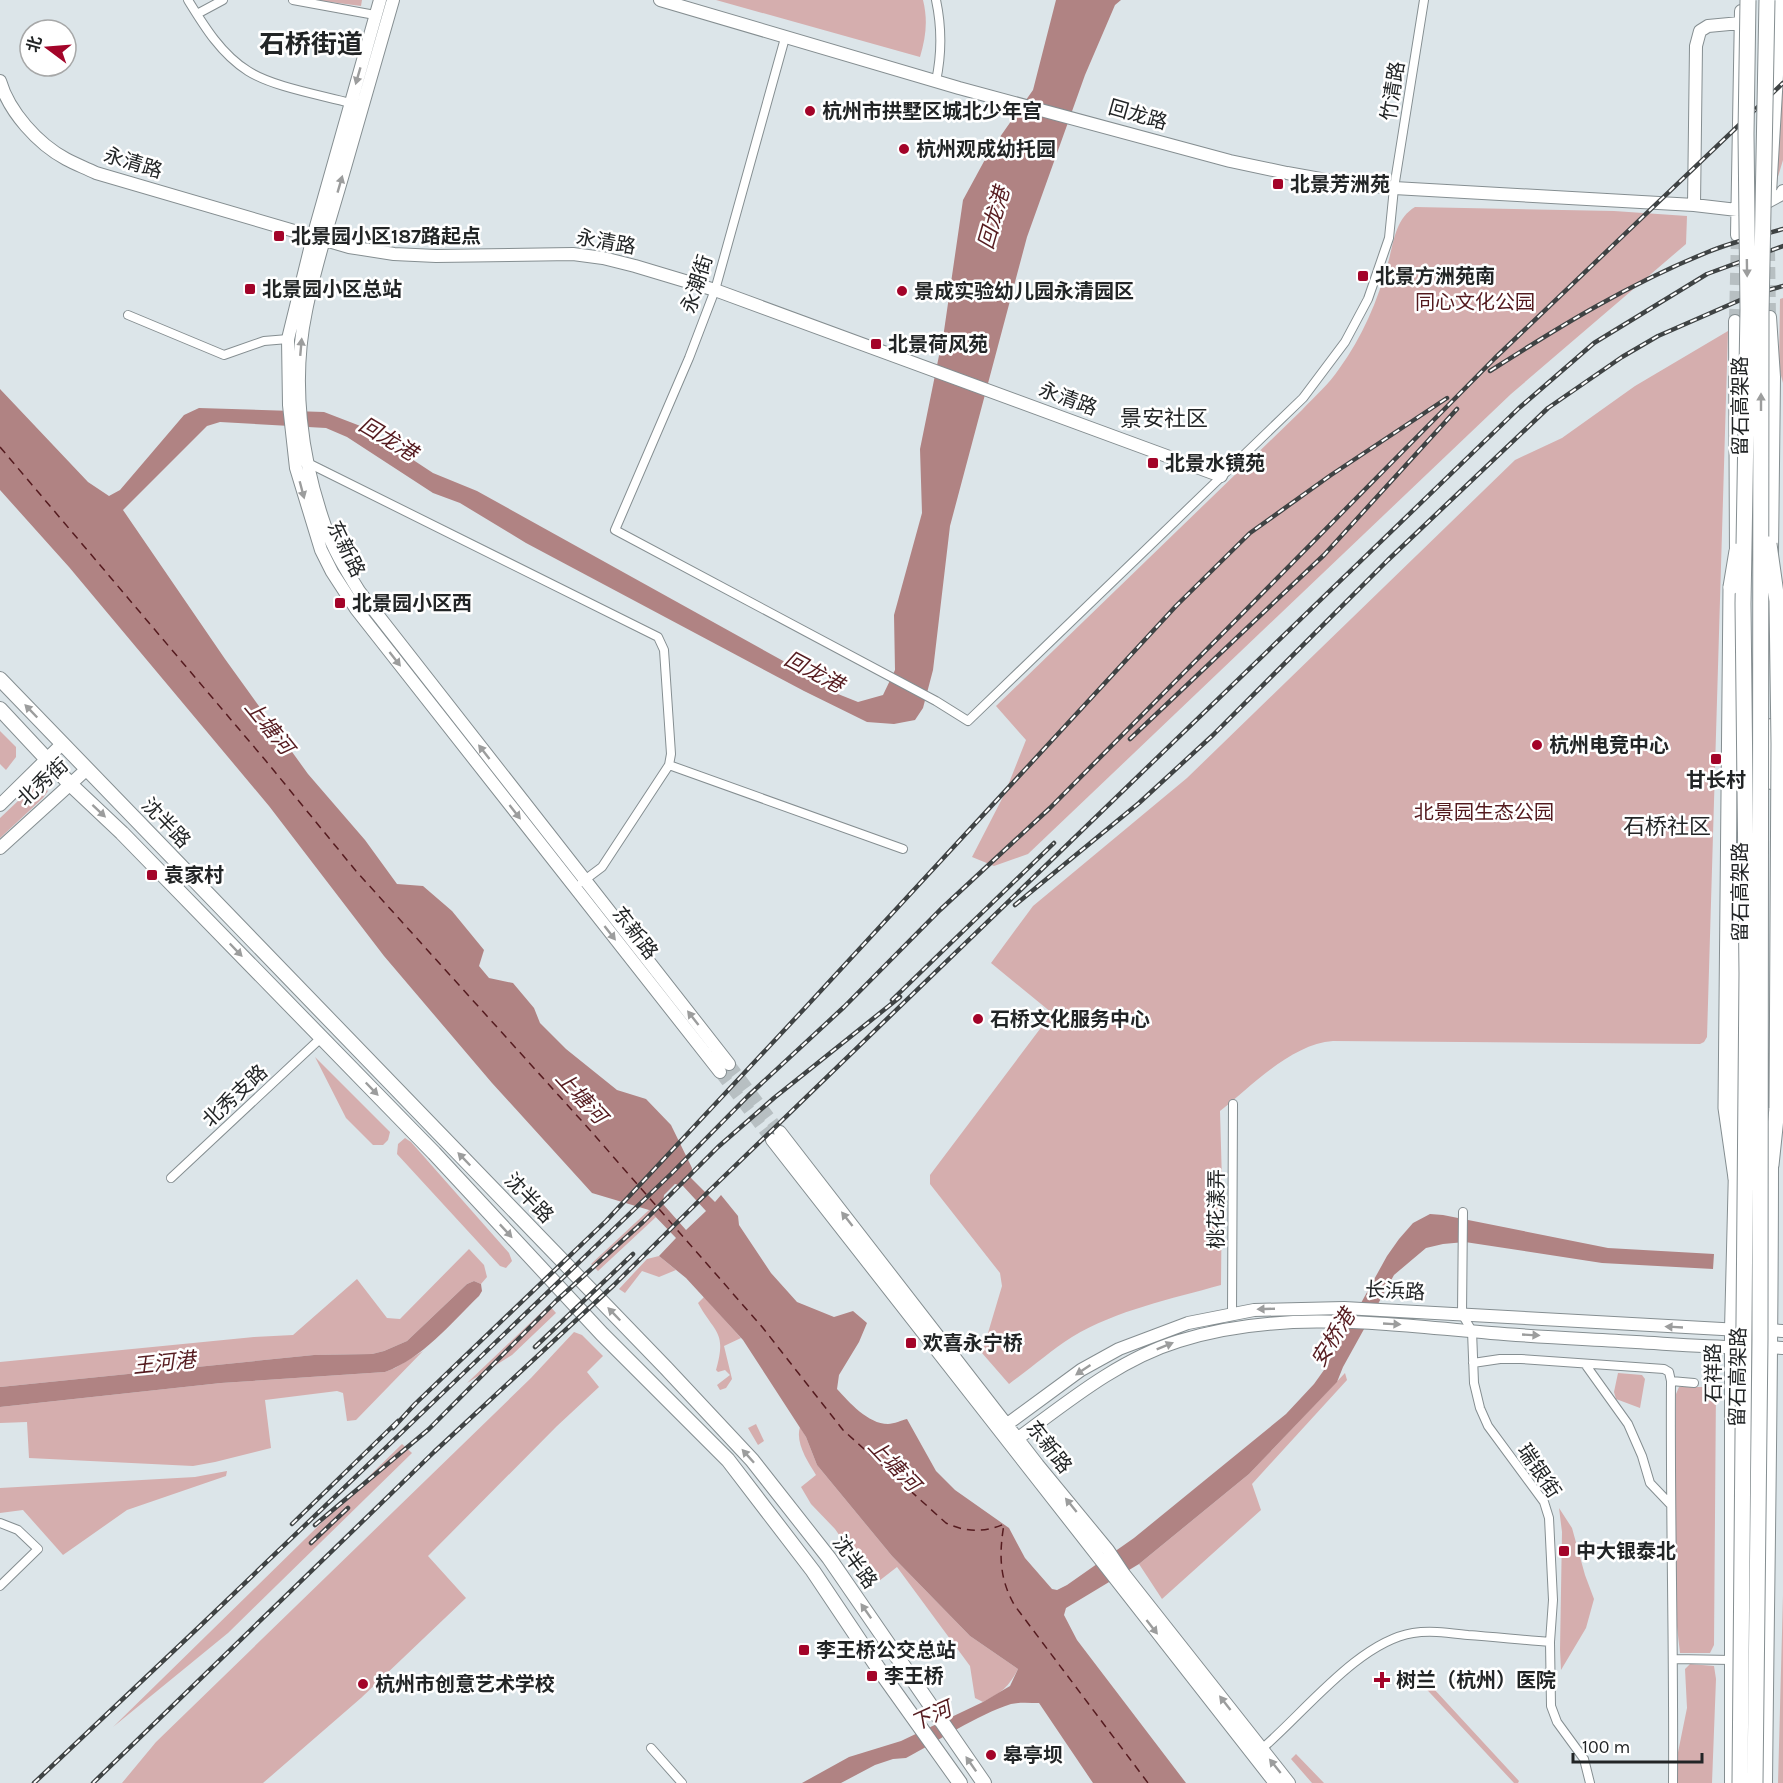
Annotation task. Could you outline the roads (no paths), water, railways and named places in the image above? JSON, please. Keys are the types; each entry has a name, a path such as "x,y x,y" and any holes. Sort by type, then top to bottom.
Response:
{"highway":[{"name":"留石高架路","path":"1740,1783 1747,973 1743,604 1748,310 1744,24 1747,0"},
{"name":"留石高架路","path":"1755,1783 1760,1339 1761,314 1767,0"},
{"path":"1762,501 1778,601 1777,1108 1771,1165"},
{"path":"1736,1178 1726,1108 1731,587 1744,504"}],"main road":[{"name":"东新路","path":"295,405 301,341 318,238 350,103 380,0"},
{"name":"东新路","path":"393,0 288,339 297,432 296,468 308,511 321,550 356,609 579,884 724,1068"},
{"name":"回龙路","path":"660,0 936,81 1230,161 1287,174 1394,188 1695,205 1737,210"},
{"path":"1737,235 1744,24 1741,0"},
{"path":"1769,215 1780,23 1778,0"},
{"path":"1695,205 1696,46 1700,31 1708,26 1744,24"},
{"name":"永清路","path":"0,81 16,115 27,128 64,158 96,172 349,247 394,254 495,256 537,253 573,254 635,266 715,290 1221,476"},
{"path":"1737,210 1756,208 1782,194 1783,191"},
{"path":"1765,1783 1768,1459 1777,1348 1771,1165 1777,836 1778,470 1770,317"},
{"path":"1735,321 1739,849 1737,962"},
{"name":"东新路","path":"297,432 308,463 325,528 358,591 579,884"},
{"name":"沈半路","path":"0,679 753,1460 829,1558 984,1783"},
{"name":"沈半路","path":"0,709 70,784 122,833 442,1162 602,1334 728,1460 813,1571 878,1668 960,1783"},
{"name":"北秀街","path":"0,805 62,744"},
{"name":"北秀街","path":"0,849 87,770"},
{"name":"石祥路","path":"1732,1783 1732,1330 1736,1178 1737,962"},
{"name":"东新路","path":"776,1136 1120,1578 1258,1752 1289,1783"},
{"name":"长浜路","path":"1003,1427 1081,1370 1119,1349 1188,1323 1254,1310 1324,1307 1732,1330 1777,1330"},
{"name":"长浜路","path":"1013,1441 1094,1383 1136,1359 1178,1341 1215,1331 1260,1323 1325,1321 1777,1348"},
{"name":"东新路","path":"1258,1752 1275,1783"}],"street":[{"path":"188,0 207,31 248,71 269,80 350,103"},
{"path":"197,14 223,0"},
{"path":"293,0 375,15"},
{"path":"936,0 941,26 940,59 936,81"},
{"name":"竹清路","path":"883,673 968,721 1303,398 1346,342 1368,300 1389,238 1394,188 1424,0"},
{"name":"永潮街","path":"785,38 715,290 689,358 615,531 883,673"},
{"path":"128,315 224,355 264,341 288,339"},
{"path":"308,463 658,637 664,650 671,754 669,765 602,867 579,884"},
{"path":"669,765 903,849"},
{"name":"北秀支路","path":"171,1178 322,1038"},
{"name":"桃花漾弄","path":"1232,1313 1233,1104"},
{"path":"1462,1314 1463,1212"},
{"name":"瑞银街","path":"1462,1314 1472,1331 1473,1363 1480,1408 1488,1426 1544,1502 1549,1518 1553,1600 1550,1642 1551,1706 1557,1722 1584,1759 1590,1783"},
{"path":"1473,1363 1510,1359 1669,1372 1671,1381 1674,1659 1673,1783"},
{"path":"1585,1364 1628,1424 1642,1456 1650,1483 1671,1505"},
{"path":"1671,1381 1694,1383"},
{"path":"0,1523 18,1530 38,1549 0,1586"},
{"path":"1258,1752 1336,1679 1372,1650 1389,1641 1412,1633 1439,1632 1550,1642"},
{"path":"1674,1659 1732,1660"},
{"path":"651,1748 682,1783"}],"water":[{"path":"1056,0 1121,0 1115,5 1085,75 1027,237 950,526 933,670 923,708 915,720 894,724 867,722 804,691 526,543 460,503 433,493 347,437 326,428 220,422 207,426 123,510 225,659 308,774 365,840 397,884 423,886 452,911 484,950 479,966 489,978 513,983 534,1008 540,1023 566,1049 617,1090 646,1099 671,1125 692,1168 691,1178 715,1202 721,1195 738,1216 739,1225 771,1273 797,1302 834,1317 853,1311 867,1323 859,1342 839,1375 837,1389 847,1400 873,1420 888,1424 907,1419 936,1471 955,1490 1009,1528 1025,1558 1052,1589 1057,1590 1067,1585 1134,1538 1286,1414 1324,1370 1387,1256 1399,1239 1413,1223 1430,1214 1608,1248 1714,1254 1713,1269 1602,1263 1465,1242 1426,1248 1394,1275 1337,1382 1249,1474 1139,1564 1066,1608 1064,1615 1077,1640 1186,1783 1093,1783 1039,1703 1025,1703 1011,1704 998,1709 971,1721 906,1758 893,1759 875,1765 841,1783 802,1783 849,1757 901,1741 983,1702 1010,1686 1018,1669 970,1636 892,1556 817,1465 806,1437 743,1340 686,1278 659,1256 676,1238 649,1210 592,1193 492,1083 384,956 269,806 69,567 0,490 0,389 88,482 109,496 120,490 184,415 199,408 324,412 363,427 433,473 477,491 814,678 838,694 858,702 883,695 895,670 894,615 922,513 920,449 944,331 963,200 988,154 1033,90","holes":["675,1184 683,1186 706,1211 686,1230 663,1204 664,1195"]},
{"path":"474,1281 481,1284 482,1291 447,1329 412,1358 385,1372 221,1383 0,1407 0,1387 314,1355 372,1354 384,1351 407,1341 467,1284"}],"tunnel":[{"path":"1735,321 1737,235"},
{"path":"1769,249 1770,317"},
{"path":"729,1064 780,1132"},
{"path":"720,1072 772,1140"}],"railway":[{"path":"34,1783 671,1174 748,1096 844,1007 940,910 1050,808 1495,358 1783,83"},
{"path":"1490,371 1570,322 1679,264 1717,248 1783,229"},
{"path":"93,1783 434,1452 614,1285 1519,408 1594,343 1707,274 1783,246"},
{"path":"1015,905 1139,803 1213,735 1388,560 1548,408 1622,357 1658,336 1754,294 1783,286"},
{"path":"393,1428 415,1404 606,1221 1176,606 1250,533 1331,475 1447,398"},
{"path":"1130,739 1324,555 1457,409"},
{"path":"892,1000 1054,843"},
{"path":"315,1525 429,1429 556,1301 643,1222 718,1147 774,1098 900,997"},
{"path":"535,1347 633,1254"},
{"path":"292,1524 398,1421"},
{"path":"311,1543 348,1508"}],"place":[{"name":"杭州市拱墅区城北少年宫","path":"810,111"},
{"name":"杭州观成幼托园","path":"904,149"},
{"name":"北景芳洲苑","path":"1278,184"},
{"name":"北景园小区187路起点","path":"279,236"},
{"name":"北景方洲苑南","path":"1363,276"},
{"name":"北景园小区总站","path":"250,289"},
{"name":"景成实验幼儿园永清园区","path":"902,291"},
{"name":"北景荷风苑","path":"876,344"},
{"name":"北景水镜苑","path":"1153,463"},
{"name":"北景园小区西","path":"340,603"},
{"name":"杭州电竞中心","path":"1537,745"},
{"name":"甘长村","path":"1716,759"},
{"name":"袁家村","path":"152,875"},
{"name":"石桥文化服务中心","path":"978,1019"},
{"name":"欢喜永宁桥","path":"911,1343"},
{"name":"中大银泰北","path":"1564,1551"},
{"name":"李王桥公交总站","path":"804,1650"},
{"name":"李王桥","path":"872,1676"},
{"name":"树兰（杭州）医院","path":"1382,1680"},
{"name":"杭州市创意艺术学校","path":"363,1684"},
{"name":"皋亭坝","path":"991,1755"}],"district":[{"name":"石桥街道","path":"311,44"},
{"name":"景安社区","path":"1164,419"},
{"name":"石桥社区","path":"1667,827"}],"water label":[{"name":"回龙港","path":"994,218"},
{"name":"回龙港","path":"388,439"},
{"name":"回龙港","path":"814,672"},
{"name":"上塘河","path":"269,727"},
{"name":"上塘河","path":"581,1097"},
{"name":"安桥港","path":"1333,1338"},
{"name":"王河港","path":"164,1363"},
{"name":"上塘河","path":"894,1465"},
{"name":"下河","path":"931,1716"}],"park label":[{"name":"同心文化公园","path":"1475,302"},
{"name":"北景园生态公园","path":"1484,812"}]}
